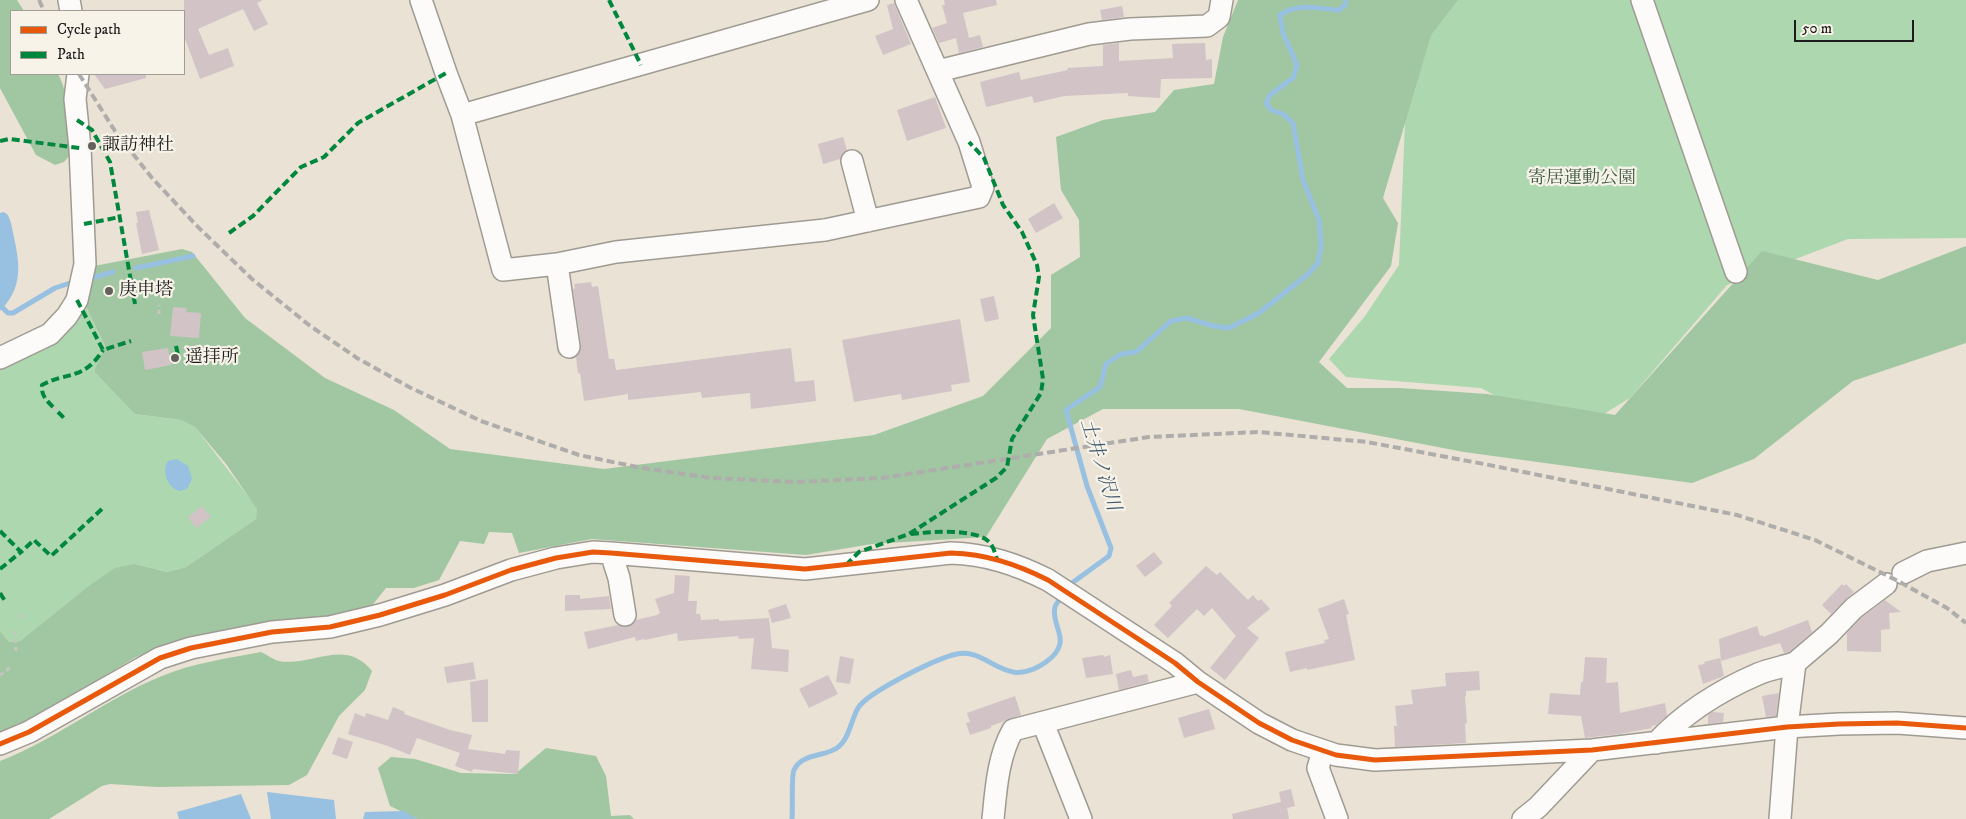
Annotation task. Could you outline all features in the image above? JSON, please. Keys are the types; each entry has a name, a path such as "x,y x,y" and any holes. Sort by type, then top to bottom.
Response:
{"street":[{"path":"421,0 462,115 503,270 557,264 616,252 825,230 979,197 983,187 969,142 906,0"},
{"path":"462,115 868,0"},
{"path":"938,71 1089,34 1130,29 1207,26 1219,17 1222,0"},
{"path":"1642,0 1736,272"},
{"path":"0,358 50,334 67,316 77,300 85,264 76,99 78,75"},
{"path":"852,161 868,221"},
{"path":"557,264 568,346"},
{"path":"0,744 29,732 160,658 191,648 272,632 330,626 380,615 445,595 511,570 556,558 593,552 805,569 951,553 974,554 997,559 1048,580 1175,664 1198,682 1259,723 1292,740 1323,751 1336,755 1375,760 1592,750 1787,727 1897,723 1966,728"},
{"path":"1904,573 1928,561 1966,552"},
{"path":"611,553 619,578 625,615"},
{"path":"1656,743 1673,725 1721,693 1759,673 1795,663 1829,634 1854,608 1886,584"},
{"path":"1780,819 1787,727 1795,663"},
{"path":"993,819 998,774 1007,740 1013,730 1198,682"},
{"path":"1043,723 1081,819"},
{"path":"1523,819 1538,807 1592,750"},
{"path":"1323,751 1318,768 1337,819"}],"path":[{"path":"159,314 160,305"},
{"path":"52,407 58,412"},
{"path":"15,631 16,652"},
{"path":"0,675 12,666"}],"green space":[{"path":"0,0 17,0 23,10 10,10 10,75 58,75 67,102 70,155 64,162 55,165 36,155 0,88"},
{"path":"1238,0 1458,0 1431,35 1383,198 1398,223 1391,266 1319,362 1347,388 1400,388 1487,394 1615,415 1762,251 1878,280 1966,246 1966,343 1853,381 1754,459 1692,483 1464,452 1239,409 1103,409 1047,439 986,537 872,544 806,555 592,539 519,553 512,533 489,532 484,544 460,541 439,580 414,588 386,588 370,608 170,645 136,657 35,718 0,732 0,631 9,642 20,641 86,588 115,568 135,564 167,572 186,567 256,519 257,509 226,464 195,427 181,420 135,414 95,372 105,346 85,304 94,266 182,249 192,252 245,318 325,378 394,410 450,449 604,469 874,435 983,396 1051,328 1051,275 1080,257 1079,220 1061,190 1056,137 1103,120 1155,112 1174,90 1214,84 1223,37"},
{"name":"寄居運動公園","path":"1448,0 1966,0 1966,238 1848,239 1727,285 1630,398 1594,420 1532,416 1481,388 1346,377 1329,359 1365,316 1399,265 1407,76"},
{"path":"85,304 105,346 104,353 97,365 135,414 181,420 195,427 258,509 256,519 186,567 167,572 135,564 86,588 20,641 9,642 0,631 0,365"},
{"path":"261,652 279,661 291,662 339,654 351,656 362,661 372,671 365,690 339,716 307,775 289,785 157,787 110,784 102,786 49,819 0,819 0,761 41,742 141,685 162,676 199,664"},
{"path":"546,748 596,756 606,776 611,816 630,815 634,819 417,819 390,806 378,768 391,757 415,759 461,773 515,774"}],"water":[{"path":"4,212 8,215 11,223 18,259 18,270 14,291 9,301 0,311 0,213"},
{"path":"177,459 188,466 192,479 187,489 179,491 169,483 165,469 168,461"},
{"path":"267,792 334,800 336,819 271,819"},
{"path":"241,794 251,819 179,819 177,812"},
{"path":"404,811 417,819 363,819 365,812"}],"building":[{"path":"184,0 263,0 257,3 268,24 254,31 243,9 198,29 209,55 228,48 234,66 200,79 185,39"},
{"path":"944,0 996,0 997,5 963,13 969,38 980,35 983,47 959,53 956,38 939,43 932,28 947,23 942,5 945,5"},
{"path":"894,3 911,44 883,55 875,36 893,29 887,5"},
{"path":"1122,6 1124,17 1102,20 1100,10"},
{"path":"1119,43 1119,61 1173,58 1172,44 1205,43 1206,60 1212,59 1212,78 1161,79 1160,98 1128,96 1128,93 1064,96 1034,103 1032,96 986,107 980,82 1019,72 1021,80 1068,70 1067,68 1103,66 1103,45"},
{"path":"95,75 146,75 146,78 105,89"},
{"path":"935,97 946,128 907,141 897,110"},
{"path":"843,137 847,150 840,159 823,164 818,144"},
{"path":"1054,203 1063,218 1036,233 1028,219"},
{"path":"149,210 159,250 142,254 136,223 138,223 136,212"},
{"path":"591,282 592,287 598,286 609,359 614,359 616,370 791,348 795,382 814,380 816,401 751,409 750,393 702,398 701,392 628,400 628,394 584,401 576,357 580,352 581,345 573,289 575,288 574,284"},
{"path":"994,296 999,319 985,322 980,299"},
{"path":"173,307 187,308 186,312 201,313 199,338 170,336"},
{"path":"960,319 970,382 951,385 952,391 902,400 901,394 854,402 842,340"},
{"path":"168,348 171,365 145,370 142,352"},
{"path":"202,506 211,517 196,528 188,517"},
{"path":"1154,552 1163,563 1145,577 1136,566"},
{"path":"1206,566 1217,575 1220,572 1248,600 1253,595 1258,601 1261,599 1270,609 1247,628 1259,638 1225,680 1210,668 1236,636 1212,608 1204,616 1197,609 1168,638 1154,625 1172,606 1169,603"},
{"path":"675,575 690,576 688,601 697,601 696,614 700,614 701,620 719,619 719,621 769,618 772,648 789,650 788,672 751,669 754,638 739,639 738,636 678,641 677,633 636,641 635,637 588,649 584,632 618,625 627,627 636,620 660,613 655,599 674,593"},
{"path":"1842,584 1844,586 1846,584 1854,592 1831,614 1822,605"},
{"path":"565,595 580,595 580,599 609,596 611,609 565,611"},
{"path":"1344,599 1349,614 1346,615 1355,660 1290,672 1285,652 1325,643 1324,640 1329,639 1318,609"},
{"path":"1885,600 1901,612 1889,613 1890,629 1881,630 1881,652 1847,651 1847,633 1862,617"},
{"path":"786,604 791,618 772,623 768,610"},
{"path":"1808,620 1812,632 1789,652 1784,653 1780,643 1721,661 1719,639 1757,626 1760,636 1763,635 1763,637"},
{"path":"1103,655 1104,657 1110,655 1113,674 1086,678 1082,658"},
{"path":"840,656 854,659 850,684 836,682"},
{"path":"1585,657 1607,658 1606,683 1618,682 1620,713 1665,703 1667,716 1656,725 1651,726 1652,728 1585,738 1581,716 1548,714 1550,693 1580,695"},
{"path":"1720,658 1724,676 1703,684 1698,665"},
{"path":"473,662 476,679 447,683 444,667"},
{"path":"1131,670 1133,677 1147,674 1149,682 1119,690 1116,674"},
{"path":"1479,671 1480,690 1466,691 1465,696 1466,743 1395,747 1394,726 1397,726 1395,706 1413,704 1411,690 1446,686 1445,673"},
{"path":"828,675 838,694 809,708 799,689"},
{"path":"488,679 488,722 472,722 470,682"},
{"path":"1779,693 1776,716 1766,717 1762,696"},
{"path":"1015,696 1021,715 970,735 966,723 970,722 967,713"},
{"path":"393,707 405,712 404,714 450,730 472,735 468,749 505,754 506,750 520,751 518,774 473,769 472,772 455,766 460,753 417,738 410,755 348,734 355,713 365,717 366,713 388,720"},
{"path":"1209,709 1215,729 1184,738 1178,718"},
{"path":"1712,712 1724,713 1723,722 1708,724 1708,715"},
{"path":"338,737 353,742 347,759 332,754"},
{"path":"1291,789 1295,806 1287,808 1289,819 1233,819 1232,814 1281,802 1279,792"}],"waterway":[{"name":"土井ノ沢川","path":"1069,588 1072,583 1109,556 1111,548 1087,486 1066,410 1100,387 1106,364 1121,354 1136,352 1171,321 1187,318 1213,326 1229,328 1259,313 1308,274 1318,263 1321,246 1319,220 1303,180 1293,123 1283,114 1271,110 1266,103 1270,95 1293,78 1297,65 1283,33 1280,15 1301,7 1339,10 1345,5 1346,0"},
{"path":"136,268 193,256"},
{"path":"88,279 113,272"},
{"path":"3,308 8,313 13,313 55,288 73,282"},
{"name":"土井ノ沢川","path":"792,819 794,770 802,761 837,748 847,735 858,708 864,701 904,676 957,654 979,657 1008,671 1031,670 1046,662 1055,654 1059,647 1060,634 1054,614 1057,602 1064,595"}],"railway":[{"path":"39,0 44,10"},
{"path":"80,75 115,131 152,178 198,227 252,279 309,325 357,358 411,388 481,421 579,455 637,467 711,478 796,482 882,478 1149,437 1258,432 1367,442 1737,515 1815,540 1896,580 1947,608 1966,623"}],"marked path":[{"path":"609,0 641,65"},
{"path":"229,233 253,216 301,167 324,157 358,123 446,73"},
{"path":"77,120 92,130 110,162 135,304"},
{"path":"0,141 9,139 80,148"},
{"path":"846,565 859,552 909,534 996,478 1007,467 1012,439 1041,393 1043,379 1033,315 1039,277 1037,265 1022,232 1003,205 984,158 969,142"},
{"path":"84,224 120,217"},
{"path":"77,300 103,350 131,341"},
{"path":"176,346 179,359"},
{"path":"53,407 44,397 42,385 75,374 89,367 103,350"},
{"path":"58,412 66,420"},
{"path":"0,531 21,552 34,540 51,556 103,508"},
{"path":"911,534 929,532 972,534 988,541 994,549 997,559"},
{"path":"0,569 21,552"},
{"path":"0,593 5,601"}],"cycle path":[{"path":"0,744 29,732 160,658 191,648 272,632 330,627 380,615 445,595 511,570 556,558 593,552 805,569 951,553 976,555 1001,561 1048,580 1175,663 1198,682 1259,723 1292,740 1336,755 1375,760 1592,750 1787,727 1839,724 1897,723 1966,728"}],"place":[{"name":"諏訪神社","path":"92,146"},
{"name":"庚申塔","path":"109,291"},
{"name":"遥拝所","path":"175,358"}]}
